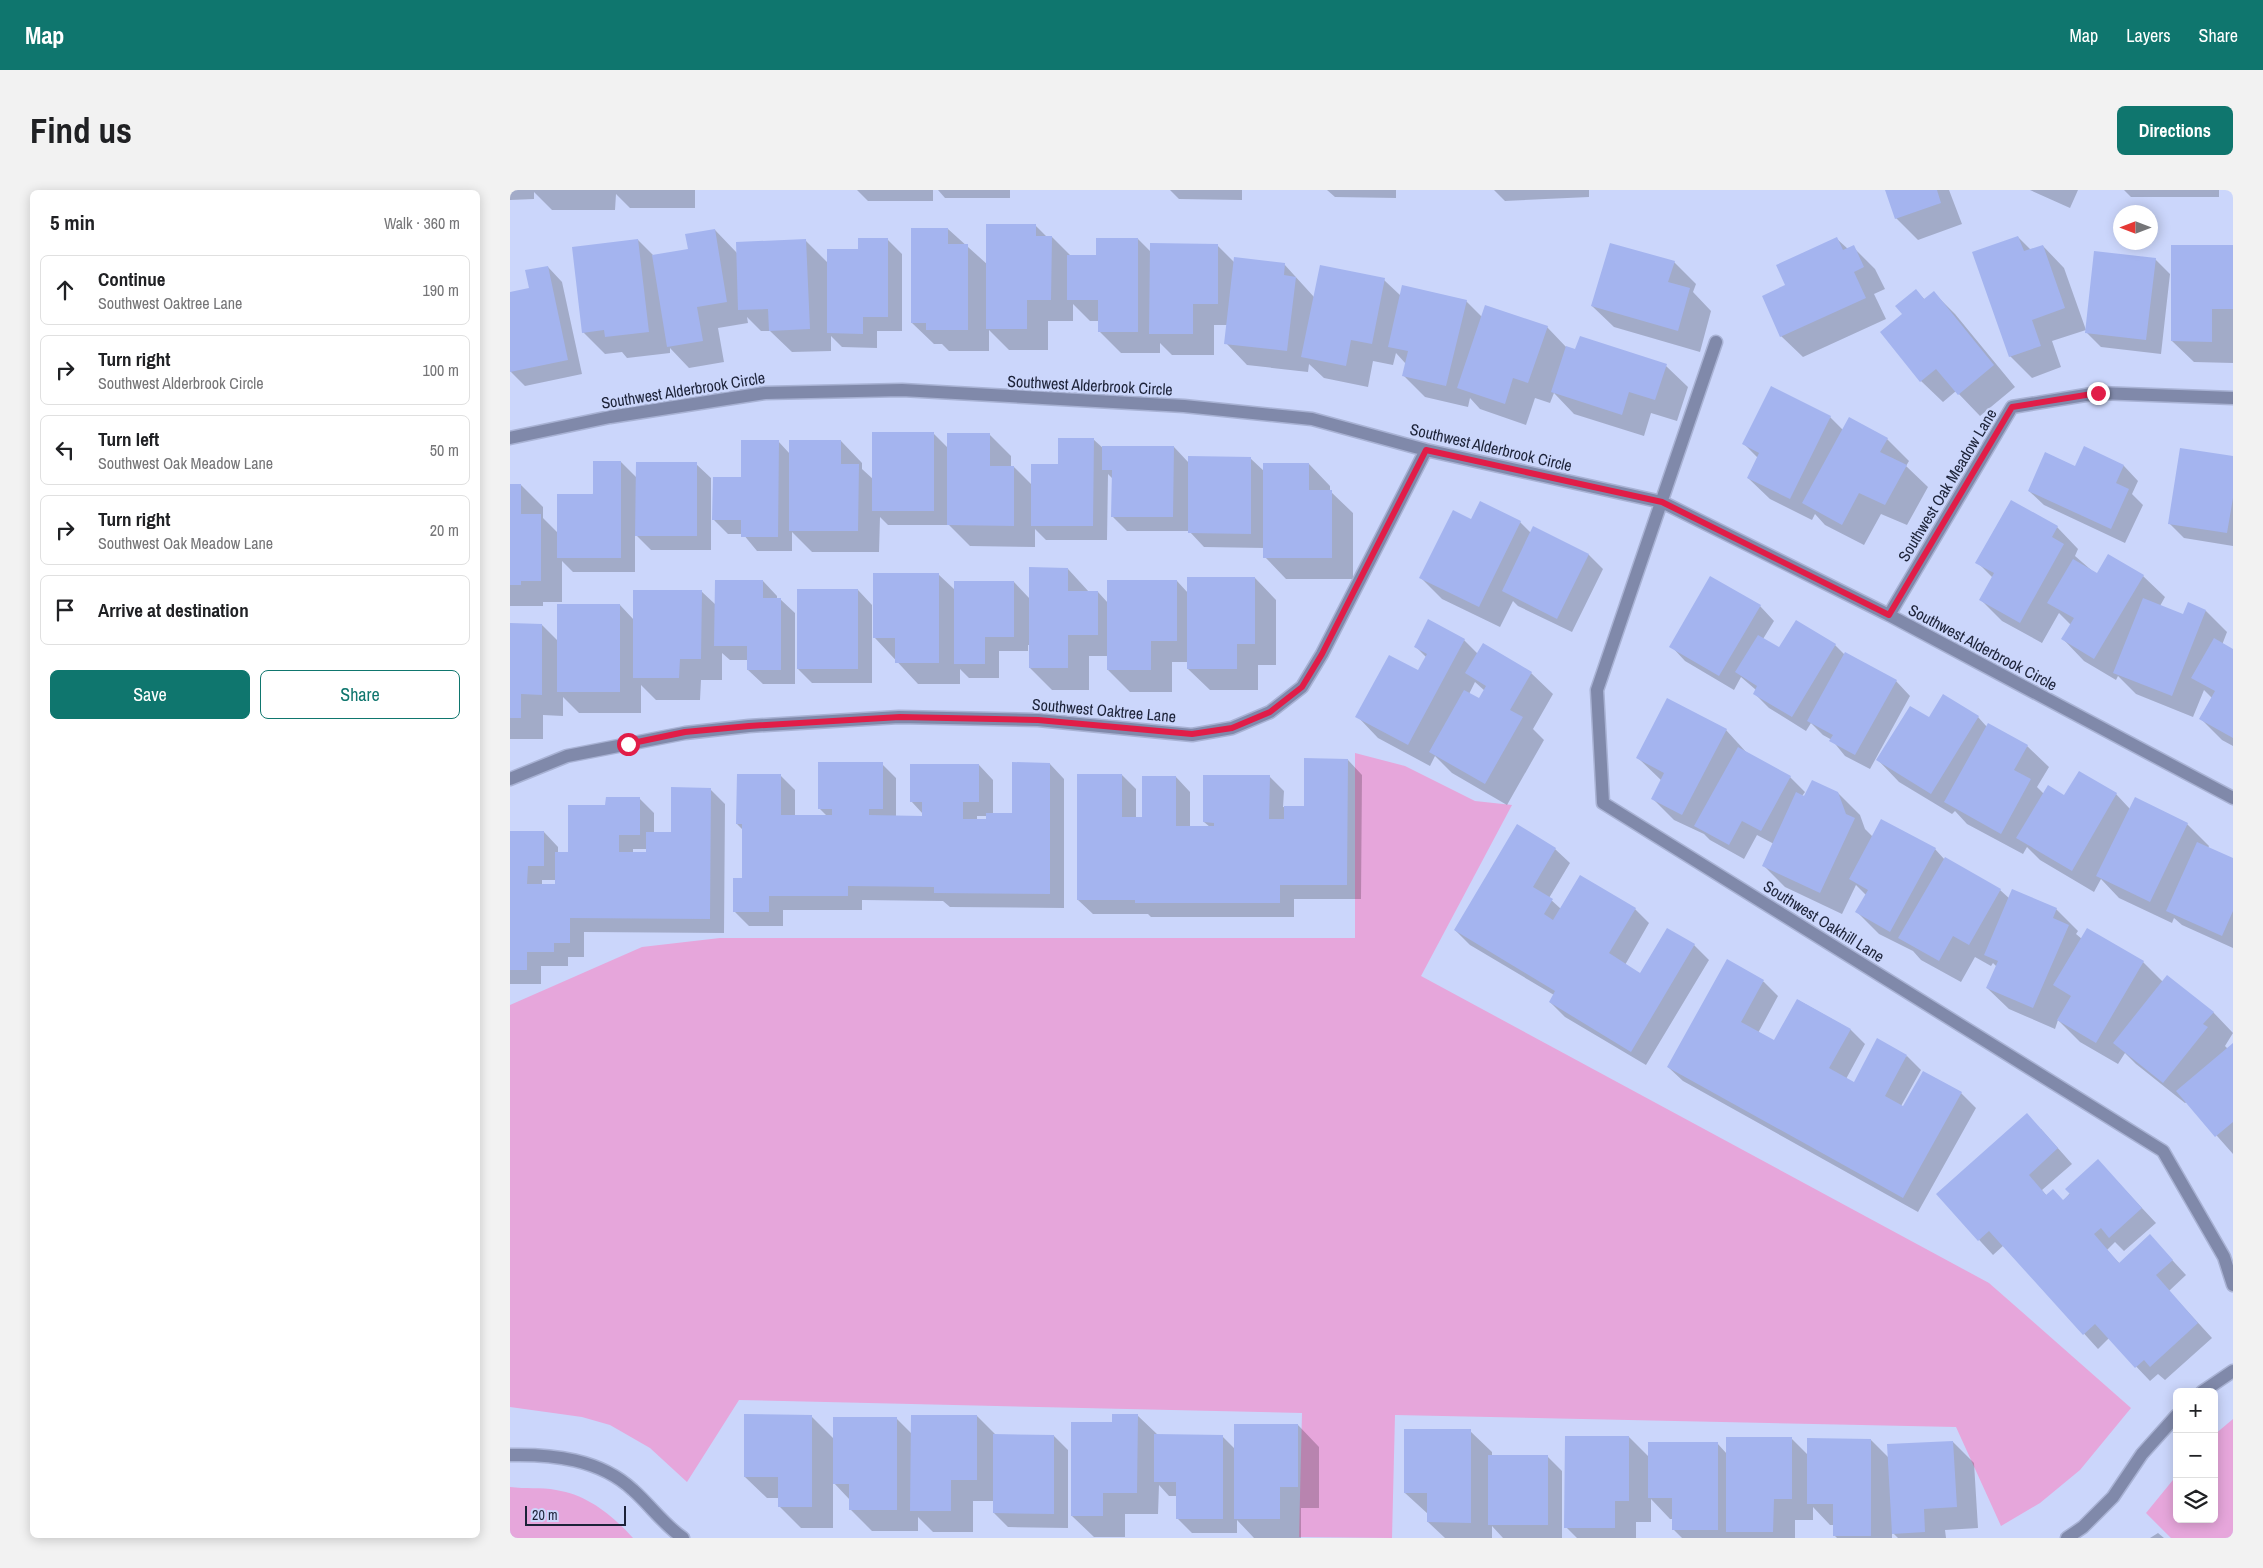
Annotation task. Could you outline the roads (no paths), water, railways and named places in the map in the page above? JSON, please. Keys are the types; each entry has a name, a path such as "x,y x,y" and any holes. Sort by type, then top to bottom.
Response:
{"street":[{"path":"1662,502 1716,342"},
{"name":"Southwest Alderbrook Circle","path":"510,438 610,417 765,393 902,390 1184,406 1312,418 1426,450 1662,502 1889,615 2233,798"},
{"name":"Southwest Oak Meadow Lane","path":"1889,615 2012,407 2098,393 2233,398"},
{"name":"Southwest Oaktree Lane","path":"510,779 567,756 685,732 749,726 900,717 1038,720 1192,734 1232,728 1270,712 1302,687 1322,654 1426,450"},
{"name":"Southwest Oakhill Lane","path":"1662,502 1597,690 1603,803 2163,1151 2224,1257 2233,1286"},
{"path":"2208,1388 2233,1371"},
{"path":"2066,1538 2082,1527 2113,1497 2142,1454 2173,1419"},
{"path":"510,1455 546,1454 580,1461 608,1474 631,1488 683,1538"}]}
